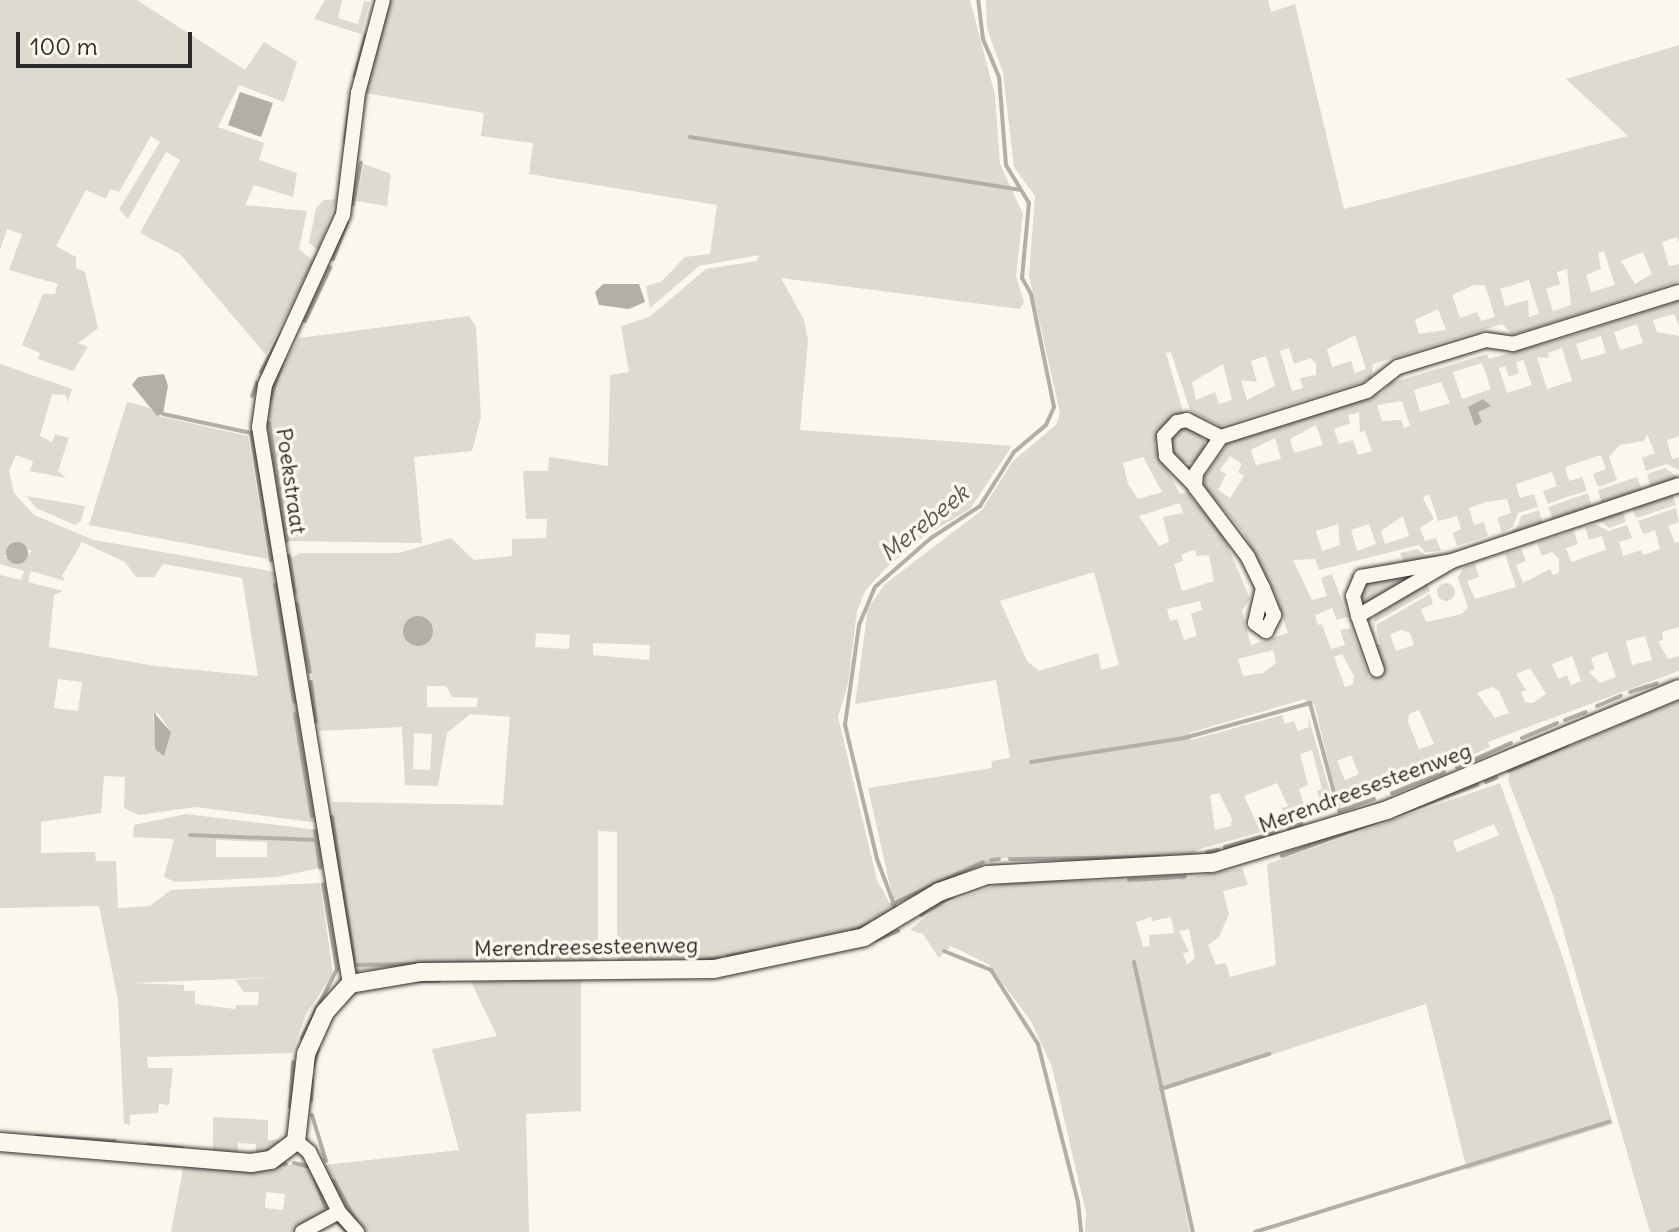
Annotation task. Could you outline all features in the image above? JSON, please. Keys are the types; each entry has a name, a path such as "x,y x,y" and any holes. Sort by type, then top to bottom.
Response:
{"main road":[{"name":"Merendreesesteenweg","path":"350,984 420,972 714,969 864,937 939,892 987,875 1212,863 1387,810 1679,689"},
{"path":"0,1142 251,1163 271,1160 296,1141 306,1054 325,1012 350,984"}],"street":[{"name":"Poekstraat","path":"350,984 259,427 265,385 343,215 358,93 383,0"},
{"path":"1195,487 1196,473 1221,437 1367,391 1398,367 1486,340 1513,344 1679,292"},
{"path":"1221,437 1187,420 1177,422 1164,436 1166,456 1183,468 1248,557 1263,588"},
{"path":"1377,670 1353,596 1361,577 1452,561 1679,485"},
{"path":"1358,616 1452,561"},
{"path":"296,1141 319,1168 339,1212 357,1232"},
{"path":"302,1232 339,1212"}],"shaded area":[{"path":"0,0 137,0 245,70 264,42 297,62 284,102 239,85 218,127 264,143 259,160 297,173 293,197 254,185 245,205 307,211 299,249 313,261 266,355 180,254 140,233 180,160 166,152 128,219 119,209 160,142 151,136 119,192 110,189 106,199 86,190 56,246 76,257 76,268 85,272 98,328 78,343 88,347 73,371 38,359 40,353 22,345 43,294 55,294 58,284 9,270 22,234 7,229 0,250"},
{"path":"325,0 342,0 338,18 358,24 364,1 370,2 361,34 314,19"},
{"path":"389,0 970,0 995,95 1000,164 1023,214 1016,276 1024,302 1020,309 781,278 804,320 808,340 800,430 1012,446 970,509 923,537 885,569 865,591 857,611 848,684 838,717 877,880 894,911 856,932 702,962 617,965 617,832 598,831 598,964 416,965 357,971 353,964 332,802 503,805 510,717 470,714 447,733 438,786 405,785 402,727 319,731 311,666 305,666 287,560 300,553 398,553 451,538 474,560 512,556 512,539 546,538 547,519 526,519 523,471 548,471 549,457 608,466 610,375 629,372 621,326 649,317 706,269 757,261 759,255 699,266 650,308 646,286 661,282 685,257 710,254 717,205 529,174 533,143 481,136 484,113 365,93","holes":["536,633 570,635 569,649 535,647","593,643 650,645 649,660 593,655","427,686 446,686 452,697 478,698 477,707 427,707","414,733 432,734 430,770 413,769"]},
{"path":"986,0 1268,0 1271,12 1295,4 1344,209 1628,136 1566,79 1679,45 1679,242 1677,237 1662,242 1669,266 1679,264 1679,281 1525,331 1512,334 1502,324 1373,364 1371,379 1220,426 1190,410 1171,352 1166,353 1184,415 1165,424 1154,444 1180,494 1187,492 1223,535 1250,599 1242,611 1251,645 1288,633 1275,593 1243,532 1205,487 1205,476 1228,443 1381,394 1391,383 1487,354 1489,359 1565,338 1679,301 1679,326 1674,314 1653,320 1657,332 1679,336 1679,436 1667,440 1672,459 1679,457 1679,470 1667,464 1646,471 1642,458 1655,453 1647,434 1644,441 1620,445 1609,457 1617,480 1598,487 1593,474 1606,469 1601,455 1565,467 1569,481 1582,477 1587,491 1548,504 1543,491 1557,486 1552,472 1516,484 1520,498 1534,494 1538,507 1518,513 1513,527 1502,532 1497,518 1511,513 1507,499 1486,502 1469,508 1474,525 1484,522 1488,536 1457,546 1453,533 1461,529 1457,516 1438,521 1429,494 1423,498 1434,519 1420,528 1425,541 1436,538 1441,551 1425,552 1419,545 1319,570 1315,559 1293,560 1312,600 1327,596 1321,578 1332,574 1348,617 1337,620 1332,608 1315,615 1318,625 1322,624 1331,649 1345,645 1340,630 1351,628 1369,678 1384,673 1375,646 1380,644 1376,625 1430,594 1433,604 1421,609 1426,622 1462,614 1468,607 1458,578 1463,568 1475,563 1479,577 1467,581 1475,599 1516,587 1505,554 1521,549 1526,561 1516,565 1523,583 1550,569 1553,575 1559,573 1559,559 1552,552 1542,556 1537,543 1574,531 1578,544 1566,548 1571,562 1606,550 1602,536 1589,540 1585,527 1596,524 1608,531 1627,525 1632,538 1619,542 1623,556 1641,550 1643,555 1660,549 1655,530 1643,534 1638,521 1676,508 1679,522 1668,526 1675,543 1679,542 1679,627 1662,632 1663,640 1658,642 1668,659 1679,656 1679,671 1488,742 1490,747 1455,763 1451,757 1440,761 1442,769 1383,790 1376,775 1371,795 1339,807 1314,703 1307,705 1305,699 1189,733 1191,740 1282,715 1285,724 1294,721 1298,731 1309,727 1308,716 1335,809 1287,824 1282,808 1288,806 1277,783 1244,796 1261,832 1196,850 1195,856 1001,858 957,872 903,900 893,899 868,788 992,768 991,761 1010,758 996,680 855,704 868,608 885,584 982,510 1013,461 1056,425 1060,413 1029,276 1035,196 1014,167 1003,73 987,28","holes":["1604,251 1615,285 1591,292 1586,275 1601,269 1598,253","1643,252 1652,274 1635,284 1621,261","1567,269 1571,305 1553,311 1546,289 1560,284 1557,272","1529,280 1539,314 1529,317 1528,300 1505,306 1500,289","1474,285 1485,285 1495,317 1481,321 1477,312 1460,318 1452,295","1438,309 1446,330 1419,334 1415,320","1637,324 1643,343 1620,350 1614,332","1355,335 1366,369 1355,373 1351,361 1332,367 1327,349","1601,336 1606,353 1581,360 1576,344","1289,348 1294,364 1310,358 1316,363 1316,375 1300,378 1303,388 1292,391 1280,351","1562,348 1572,381 1547,389 1537,357 1549,358 1548,353","1266,356 1275,386 1247,400 1241,380 1257,382 1251,361","1523,360 1532,385 1507,393 1499,368 1505,366 1509,377 1519,373 1516,362","1482,363 1491,389 1462,399 1453,372","1223,364 1232,400 1219,404 1215,392 1196,400 1192,382","1441,382 1450,403 1420,412 1414,390","1402,401 1410,426 1404,428 1401,420 1382,421 1377,405","1359,412 1360,432 1365,431 1372,451 1358,455 1353,440 1339,444 1334,429 1350,423 1348,415","1316,425 1323,445 1294,453 1290,439","1275,438 1281,459 1256,465 1251,450","1230,456 1242,464 1238,472 1244,476 1230,498 1218,490 1226,474 1220,470","1143,457 1162,492 1138,499 1128,484 1123,463","1180,503 1183,513 1163,517 1169,542 1159,546 1139,516","1403,516 1409,536 1385,544 1381,531","1338,524 1340,545 1322,551 1316,531","1369,524 1376,544 1357,551 1351,530","1195,550 1197,556 1209,555 1214,581 1182,591 1174,564 1183,561 1181,554","1094,572 1119,665 1101,670 1098,653 1039,671 1027,661 1000,601","1200,601 1202,610 1191,614 1197,636 1184,640 1177,619 1170,621 1167,609","1402,630 1410,633 1414,645 1396,651 1390,634","1645,636 1652,660 1632,665 1626,641","1273,650 1276,663 1263,673 1243,676 1238,659","1607,652 1616,677 1600,683 1589,672 1595,669 1591,658","1342,654 1354,676 1353,684 1345,687 1334,657","1572,656 1581,681 1571,685 1567,675 1558,679 1552,664","1530,668 1546,694 1533,703 1525,702 1521,692 1526,690 1516,674","1492,687 1499,691 1509,713 1495,718 1477,693","1419,710 1434,744 1419,749 1408,722 1409,714","1312,750 1322,789 1317,791 1320,800 1304,805 1299,789 1308,785 1300,754","1351,755 1359,774 1345,780 1337,761","1219,793 1232,819 1231,826 1215,830 1210,795"]},
{"path":"240,92 273,103 261,137 228,125"},
{"path":"364,164 391,174 387,206 356,201"},
{"path":"336,199 318,250 309,243 316,208 324,200"},
{"path":"603,284 639,284 645,302 629,309 599,305 595,292"},
{"path":"469,316 476,327 481,417 472,451 414,457 422,543 284,541 268,413 280,370 299,338"},
{"path":"0,364 72,389 67,403 66,395 52,394 40,436 52,442 55,434 69,438 58,471 66,478 30,471 33,461 16,455 9,471 14,493 34,515 94,540 276,572 319,823 195,807 139,815 124,808 125,777 104,776 101,813 41,822 41,853 95,852 96,861 116,861 118,908 150,906 171,890 320,883 333,974 306,1014 292,1053 147,1057 148,1068 173,1068 169,1105 159,1104 158,1113 130,1115 130,1125 124,1124 118,1000 99,906 0,908 0,575 21,580 24,571 0,564","holes":["82,542 125,562 136,577 154,577 163,564 242,578 258,676 155,666 49,647 54,595 63,591 28,582 31,571 65,581 62,576","20,545 32,551 16,562 4,556","58,679 82,682 78,711 54,708","158,713 171,732 163,755 155,737 153,716","280,977 235,980 244,992 259,992 258,1005 236,1005 235,1009 195,1004 195,991 184,991 184,985 133,983"]},
{"path":"164,374 168,386 163,414 157,416 132,385 138,377"},
{"path":"1483,399 1491,406 1478,412 1482,422 1475,426 1468,407"},
{"path":"127,402 148,407 158,416 248,436 268,559 89,525"},
{"path":"1187,427 1199,433 1205,445 1199,457 1187,463 1175,457 1169,445 1175,433"},
{"path":"1665,468 1679,478 1651,487 1647,474"},
{"path":"1637,477 1642,490 1602,504 1598,490"},
{"path":"1671,491 1676,505 1636,518 1631,505"},
{"path":"1588,493 1592,507 1553,520 1548,507"},
{"path":"26,496 85,506 81,521 75,525 36,508"},
{"path":"1622,508 1626,522 1609,528 1602,522 1583,524"},
{"path":"1539,510 1543,524 1505,537 1518,526 1521,516"},
{"path":"17,542 25,545 28,553 25,561 17,564 9,561 6,553 9,545"},
{"path":"1417,549 1425,555 1442,556 1404,564 1400,553"},
{"path":"1418,573 1368,604 1360,599 1364,583"},
{"path":"1427,582 1430,591 1375,622 1373,639 1374,617"},
{"path":"1446,583 1455,592 1446,601 1437,592"},
{"path":"418,616 424,617 432,625 432,637 424,645 418,646 412,645 404,637 403,631 404,625 412,617"},
{"path":"1679,700 1679,1232 1650,1232 1553,895 1508,780 1511,771"},
{"path":"154,713 171,732 164,756 155,749"},
{"path":"1500,783 1564,961 1613,1124 1467,1170 1426,1004 1161,1091 1190,1232 1085,1232 1086,1213 1052,1067 1031,1021 988,964 951,946 939,958 923,934 910,930 937,907 1008,881 1177,880 1242,868 1248,885 1223,891 1229,914 1219,937 1208,945 1216,965 1226,963 1230,977 1276,965 1267,864","holes":["1494,824 1499,835 1457,852 1453,841","1151,917 1152,921 1171,917 1174,933 1149,935 1150,946 1143,947 1136,922","1189,929 1195,958 1187,965 1183,953 1189,952 1179,931"]},
{"path":"186,814 319,830 324,867 277,877 175,882 164,877 174,839 133,837 134,825","holes":["216,840 267,842 267,857 216,857"]},
{"path":"581,980 581,1111 526,1114 529,1232 362,1232 340,1205 325,1165 459,1150 432,1049 497,1036 471,982"},
{"path":"213,1117 268,1120 268,1140 283,1140 274,1150 256,1153 256,1144 238,1143 238,1153 213,1151"},
{"path":"302,1162 310,1167 327,1212 294,1232 171,1232 184,1164 266,1171","holes":["266,1192 285,1194 283,1210 265,1208"]}],"waterway":[{"name":"Merebeek","path":"895,907 877,859 845,725 859,625 875,587 931,538 980,506 1014,452 1046,425 1054,407 1031,294 1022,278 1029,203 1006,165 999,77 983,39 978,0"},
{"path":"355,76 366,35"},
{"path":"345,142 351,99"},
{"path":"690,137 1020,190"},
{"path":"353,204 361,163"},
{"path":"333,259 347,223"},
{"path":"305,321 330,268"},
{"path":"261,372 281,335"},
{"path":"270,400 281,366"},
{"path":"252,396 257,383"},
{"path":"163,414 251,433 271,560"},
{"path":"269,423 287,541"},
{"path":"289,556 295,594"},
{"path":"275,585 294,701"},
{"path":"297,604 310,672"},
{"path":"311,682 316,722"},
{"path":"1630,692 1657,683"},
{"path":"1597,706 1621,696"},
{"path":"1031,762 1184,738 1310,703 1339,811 1374,799"},
{"path":"1565,720 1586,712"},
{"path":"295,714 312,817"},
{"path":"1522,738 1557,723"},
{"path":"1457,767 1511,743"},
{"path":"1509,771 1567,745"},
{"path":"1392,793 1444,772"},
{"path":"1486,782 1496,778"},
{"path":"1282,856 1477,785"},
{"path":"332,817 354,960"},
{"path":"1288,828 1301,824"},
{"path":"315,831 320,868"},
{"path":"1269,834 1278,831"},
{"path":"190,835 316,840"},
{"path":"1225,847 1263,836"},
{"path":"1207,852 1218,850"},
{"path":"1010,859 1160,857"},
{"path":"991,860 999,859"},
{"path":"892,904 983,862"},
{"path":"1129,880 1185,877"},
{"path":"302,1038 337,969 323,884"},
{"path":"921,915 953,896"},
{"path":"852,931 870,924"},
{"path":"876,940 898,931"},
{"path":"728,956 757,951"},
{"name":"Merebeek","path":"944,951 991,970 1038,1044 1078,1202 1081,1232"},
{"path":"697,961 718,958"},
{"path":"355,965 536,962"},
{"path":"1134,962 1193,1232"},
{"path":"416,981 439,981"},
{"path":"313,1067 318,1049"},
{"path":"1161,1089 1269,1054"},
{"path":"290,1107 293,1062"},
{"path":"311,1101 312,1080"},
{"path":"312,1115 326,1161"},
{"path":"1255,1232 1609,1122"},
{"path":"37,1136 115,1141"},
{"path":"148,1145 182,1148"},
{"path":"294,1163 310,1167"},
{"path":"275,1166 286,1164"},
{"path":"315,1179 325,1206"},
{"path":"334,1181 356,1221"},
{"path":"335,1219 347,1232"},
{"path":"1669,1232 1679,1229"}]}
